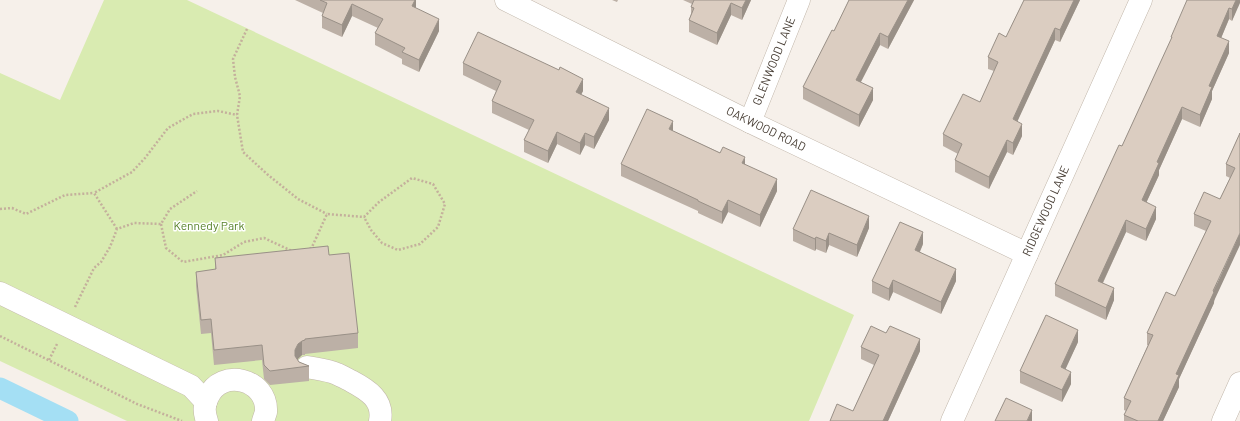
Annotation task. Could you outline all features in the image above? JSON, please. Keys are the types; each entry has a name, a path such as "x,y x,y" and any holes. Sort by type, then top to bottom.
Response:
{"street":[{"name":"GLENWOOD LANE","path":"750,122 799,0"},
{"name":"RIDGEWOOD LANE","path":"952,421 1141,0"},
{"name":"OAKWOOD ROAD","path":"518,3 750,122 1027,254"},
{"path":"0,293 191,386 206,411"},
{"path":"307,367 337,374 365,388 374,397 380,407 380,421"},
{"path":"206,411 210,392 217,385 226,380 255,376 254,386 261,393 265,402 266,412 263,421"},
{"path":"1223,421 1240,383"}],"path":[{"path":"247,29 233,59 235,77 240,96 237,115 243,152 267,174 298,199 327,214 364,217 379,202 412,178 433,184 445,204 438,227 420,244 398,250 382,244 371,230 364,217"},
{"path":"0,209 12,208 26,214 65,195 94,193 132,172 168,128 194,114 218,111 237,115"},
{"path":"197,191 170,209 161,224 166,248 183,262 220,256 244,242 264,238 296,253"},
{"path":"94,193 117,229"},
{"path":"306,251 312,247 327,214"},
{"path":"74,308 94,268 101,262 110,247 117,229 134,223 161,224"},
{"path":"220,256 226,260"},
{"path":"0,336 137,404 182,421"}],"green space":[{"name":"Kennedy Park","path":"104,0 187,0 854,315 809,421 127,421 0,361 0,73 60,100"}],"building":[{"path":"320,0 415,0 412,6 439,19 419,60 402,52 405,48 375,33 383,19 352,4 342,25 322,16 327,3"},
{"path":"694,0 746,0 742,8 731,3 717,33 689,20 694,8 691,7"},
{"path":"849,0 908,0 888,37 880,33 856,80 873,88 859,115 803,87 832,30 834,31"},
{"path":"1024,0 1074,0 1060,30 1055,28 1013,119 1022,124 1013,143 1007,140 989,177 955,160 962,144 943,134 963,94 980,102 998,62 988,57 999,33 1006,37"},
{"path":"1187,0 1236,0 1232,9 1229,8 1217,36 1229,41 1209,86 1212,87 1200,115 1182,107 1157,162 1159,163 1142,200 1156,207 1146,229 1126,220 1098,281 1114,288 1106,308 1055,284 1119,145 1122,146 1172,37"},
{"path":"478,32 559,70 560,67 583,79 576,92 609,108 594,137 585,133 580,143 557,132 548,151 524,140 534,120 492,101 501,81 463,63"},
{"path":"647,109 673,121 669,129 720,153 723,147 745,157 742,163 777,179 760,215 728,200 722,212 621,164"},
{"path":"1240,133 1240,233 1176,374 1179,375 1158,421 1138,421 1124,415 1131,401 1124,398 1153,335 1147,333 1166,292 1175,296 1211,221 1194,214 1204,192 1220,199 1235,168 1226,164"},
{"path":"811,190 869,216 857,245 829,233 826,241 816,237 815,239 793,229"},
{"path":"900,222 923,232 915,250 956,269 941,302 893,280 889,289 872,281"},
{"path":"328,246 329,255 349,253 358,333 305,339 298,344 295,350 295,356 299,362 309,366 270,371 264,365 262,345 214,350 211,319 201,320 196,272 216,269 215,258"},
{"path":"1046,315 1078,330 1061,367 1071,372 1062,390 1020,371"},
{"path":"871,326 886,333 890,326 920,339 883,421 830,421 837,404 853,411 879,355 861,347"},
{"path":"1006,398 1032,410 1027,421 995,421"}],"waterway":[{"path":"0,388 68,421"}]}
